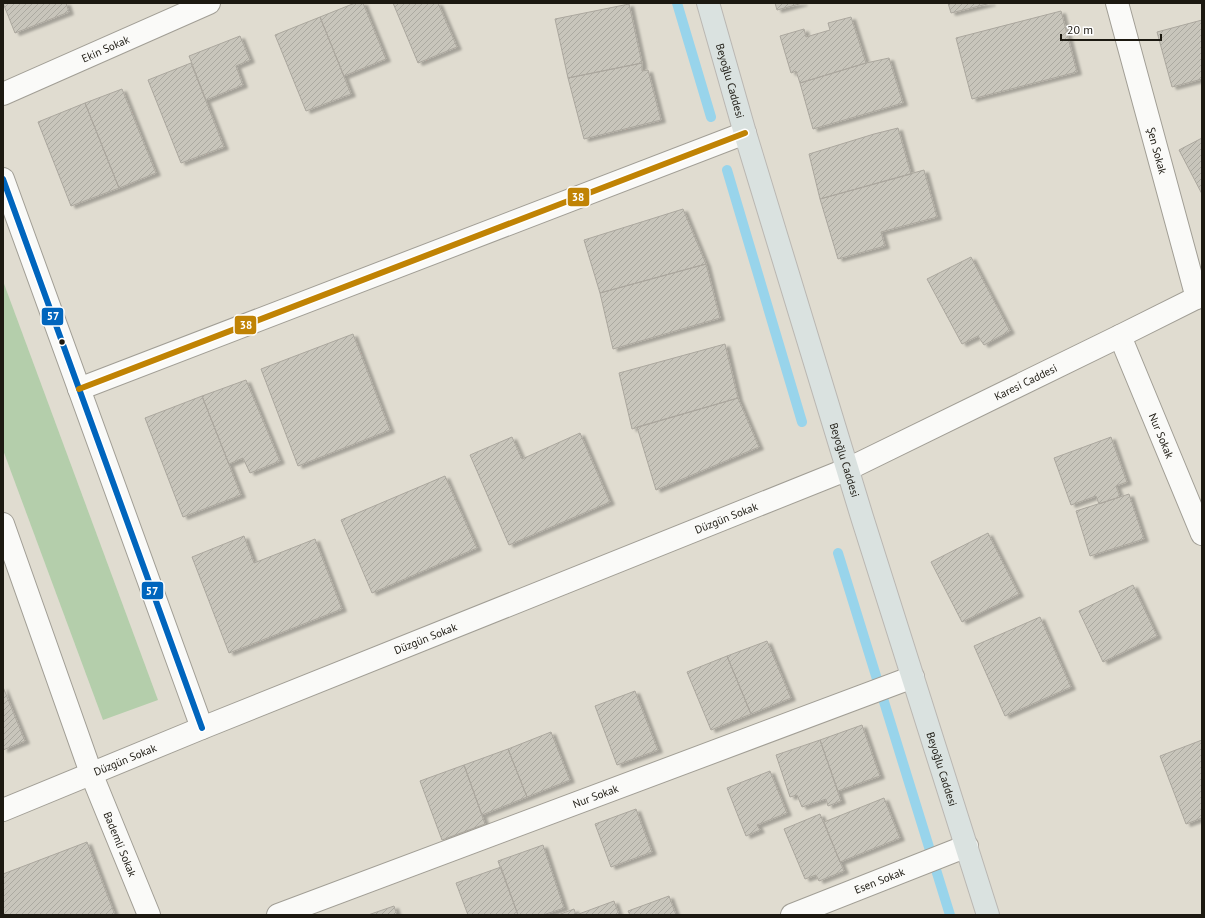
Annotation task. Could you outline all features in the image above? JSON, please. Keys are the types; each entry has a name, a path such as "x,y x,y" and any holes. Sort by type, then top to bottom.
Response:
{"main road":[{"name":"Beyoğlu Caddesi","path":"708,3 745,133 848,469 904,680 958,849 988,915"}],"street":[{"name":"Ekin Sokak","path":"3,94 208,3"},
{"name":"Şen Sokak","path":"1117,3 1199,297"},
{"path":"79,389 745,133"},
{"path":"3,179 202,728"},
{"name":"Karesi Caddesi","path":"848,469 1199,297"},
{"name":"Nur Sokak","path":"1120,336 1202,534"},
{"name":"Düzgün Sokak","path":"3,810 202,728 848,469"},
{"name":"Bademli Sokak","path":"3,524 91,773 149,915"},
{"name":"Nur Sokak","path":"278,915 904,680"},
{"name":"Esen Sokak","path":"792,915 958,849"}],"green space":[{"path":"3,281 158,700 103,720 3,450"}],"building":[{"path":"3,3 66,3 69,12 15,33"},
{"path":"355,3 363,3 386,59 344,76 320,17"},
{"path":"393,3 438,3 457,47 418,63"},
{"path":"775,3 803,3 777,10"},
{"path":"948,3 991,3 951,13"},
{"path":"629,4 642,63 568,78 555,19"},
{"path":"1061,11 1077,72 972,99 956,38"},
{"path":"320,17 351,94 306,111 275,35"},
{"path":"851,17 866,63 800,83 796,71 791,73 780,36 804,29 806,37 830,30 828,23"},
{"path":"1202,20 1202,79 1172,87 1157,32"},
{"path":"240,36 250,60 236,66 243,85 206,100 189,56"},
{"path":"889,58 903,103 813,129 800,83 866,63"},
{"path":"191,63 224,147 181,163 148,80"},
{"path":"642,63 642,71 648,70 661,120 584,139 568,78"},
{"path":"122,89 156,173 119,188 85,103"},
{"path":"85,103 119,188 71,206 38,122"},
{"path":"898,128 911,174 820,199 809,154"},
{"path":"1202,138 1202,194 1179,150"},
{"path":"924,170 937,217 881,232 885,246 838,259 820,199"},
{"path":"683,209 706,264 600,293 584,240"},
{"path":"971,257 1010,331 984,345 978,336 962,344 927,279"},
{"path":"706,264 720,318 613,349 600,293"},
{"path":"353,334 390,430 298,466 261,369"},
{"path":"725,344 738,398 632,429 619,373"},
{"path":"246,380 280,461 250,473 243,458 229,464 202,396"},
{"path":"202,396 241,495 183,517 145,418"},
{"path":"738,398 759,447 656,490 637,427"},
{"path":"580,433 610,502 509,545 470,455 512,437 522,459"},
{"path":"1111,437 1127,482 1116,486 1120,497 1099,504 1096,496 1071,505 1054,458"},
{"path":"445,476 477,548 372,593 341,520"},
{"path":"1129,494 1144,539 1090,556 1076,511"},
{"path":"988,533 1019,594 962,622 931,562"},
{"path":"244,536 254,563 315,539 342,609 229,653 192,557"},
{"path":"1133,585 1157,636 1103,662 1079,611"},
{"path":"1040,617 1071,687 1005,716 974,646"},
{"path":"767,641 791,698 751,714 727,656"},
{"path":"727,656 751,714 711,730 687,672"},
{"path":"3,687 25,741 3,750"},
{"path":"635,691 658,750 617,765 595,706"},
{"path":"862,725 880,776 838,791 820,740"},
{"path":"551,732 570,780 527,797 508,749"},
{"path":"820,740 841,801 828,806 826,799 802,807 797,795 790,797 776,755"},
{"path":"1202,740 1202,818 1186,824 1160,756"},
{"path":"508,749 527,797 482,815 464,765"},
{"path":"464,765 485,824 442,840 420,781"},
{"path":"770,771 787,813 757,825 760,830 746,836 727,788"},
{"path":"884,798 900,838 840,862 824,822"},
{"path":"636,809 652,852 611,867 595,824"},
{"path":"820,814 844,871 819,881 816,875 805,879 784,829"},
{"path":"87,842 115,915 3,915 3,874"},
{"path":"543,845 564,908 543,915 518,915 498,861"},
{"path":"501,867 518,915 468,915 456,883"},
{"path":"669,896 676,915 630,915 628,911"},
{"path":"614,901 619,915 576,915"},
{"path":"394,906 397,915 368,915"},
{"path":"574,909 576,915 558,915"}],"waterway":[{"path":"677,3 711,117"},
{"path":"727,170 802,422"},
{"path":"838,553 950,915"}],"transit line":[{"name":"38","path":"79,389 745,133"},
{"name":"57","path":"3,179 202,728"}]}
